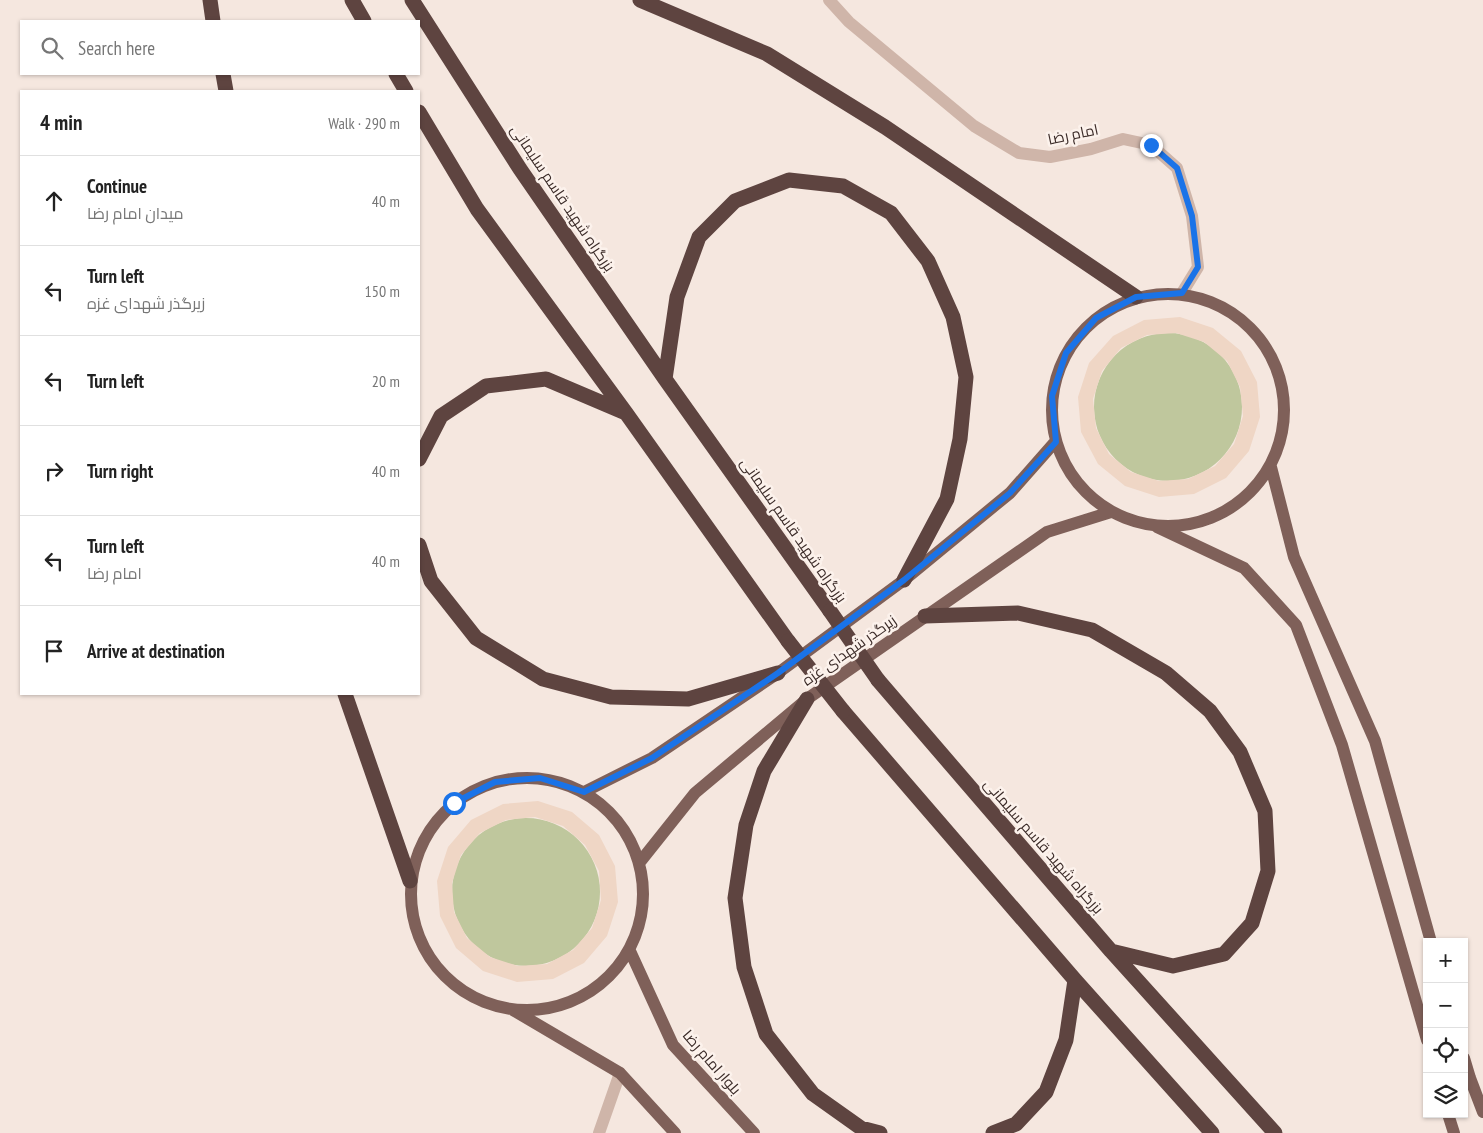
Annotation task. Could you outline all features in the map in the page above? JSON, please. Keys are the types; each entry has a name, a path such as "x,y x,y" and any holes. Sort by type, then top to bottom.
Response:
{"highway":[{"path":"210,0 213,20"},
{"path":"352,0 363,20"},
{"name":"بزرگراه شهید قاسم سلیمانی","path":"412,0 520,169 665,379 878,680 1111,951 1275,1133"},
{"path":"640,0 767,54 885,126 1136,297"},
{"path":"223,75 226,90"},
{"path":"397,75 405,90"},
{"path":"420,114 476,209 626,413 788,641 843,711 1075,980 1212,1133"},
{"path":"665,379 677,297 700,237 735,200 789,180 843,186 891,213 932,269 953,317 966,377 960,439 947,499 904,580"},
{"path":"420,457 441,416 486,386 546,379 626,413"},
{"path":"420,547 431,581 476,638 543,679 610,697 688,699 778,673"},
{"path":"925,616 1018,613 1092,630 1166,673 1210,711 1240,752 1265,811 1268,871 1252,923 1224,954 1173,966 1111,951"},
{"path":"345,695 410,881"},
{"path":"807,699 764,771 746,825 735,898 744,967 766,1034 813,1094 861,1128 880,1133"},
{"path":"993,1133 1016,1124 1046,1092 1066,1040 1075,980"}],"main road":[{"path":"1155,526 1200,522 1241,501 1271,466 1285,423 1281,378 1260,337 1225,307 1182,293 1136,297 1096,318 1066,353 1052,396 1056,442 1076,482 1112,512 1155,526 1244,568 1296,625 1342,745 1424,1028"},
{"name":"زیرگذر شهدای غزه","path":"584,792 652,758 778,673 904,580 1010,493 1056,442"},
{"path":"1271,466 1294,557 1375,742 1430,938"},
{"name":"زیرگذر شهدای غزه","path":"640,862 695,793 807,699 1047,532 1112,512"},
{"path":"513,1010 559,1006 600,986 630,951 644,907 640,862 619,821 584,792 540,778 495,782 478,790 454,803 424,837 410,881 414,926 435,966 470,996 513,1010 620,1073 675,1133"},
{"name":"بلوار امام رضا","path":"630,951 673,1045 754,1133"},
{"path":"1468,1071 1483,1112"},
{"path":"1449,1118 1454,1133"}],"street":[{"name":"امام رضا","path":"829,0 849,22 974,126 1019,154 1050,157 1091,149 1123,138 1151,145 1177,168 1192,216 1198,267 1182,293"},
{"path":"599,1133 620,1073"}],"green space":[{"path":"1168,333 1182,334 1196,339 1209,345 1220,355 1230,366 1236,379 1241,393 1241,421 1236,435 1230,448 1220,459 1209,469 1196,475 1182,480 1168,481 1154,480 1140,475 1127,469 1116,459 1106,448 1100,435 1095,421 1094,407 1095,393 1100,379 1106,366 1116,355 1127,345 1140,339 1154,334"},
{"path":"526,818 540,819 554,824 567,830 578,840 588,851 594,864 599,878 599,906 594,920 588,933 578,944 567,954 554,960 540,965 526,966 512,965 498,960 485,954 474,944 464,933 458,920 453,906 452,892 453,878 458,864 464,851 474,840 485,830 498,824 512,819"}],"shaded area":[{"path":"1180,317 1213,328 1241,351 1257,382 1260,417 1249,451 1226,478 1194,494 1159,497 1125,486 1098,464 1081,432 1078,397 1089,363 1113,336 1144,320","holes":["1176,333 1204,342 1227,361 1240,387 1243,416 1234,444 1215,466 1188,479 1159,481 1131,472 1109,454 1096,428 1093,399 1102,371 1121,348 1147,335"]},
{"path":"538,801 572,812 599,835 615,866 618,902 607,936 584,963 553,979 517,982 483,971 456,948 440,916 437,881 448,847 471,820 503,804","holes":["535,817 563,826 585,845 599,871 601,900 592,928 573,950 547,964 518,966 490,957 467,938 454,912 452,883 461,855 480,833 506,820"]}],"route":[{"path":"454,803 495,782 540,778 584,792 652,758 778,673 904,580 1010,493 1056,442 1052,396 1066,353 1096,318 1136,297 1182,293 1198,267 1192,216 1177,168 1151,145"}]}
